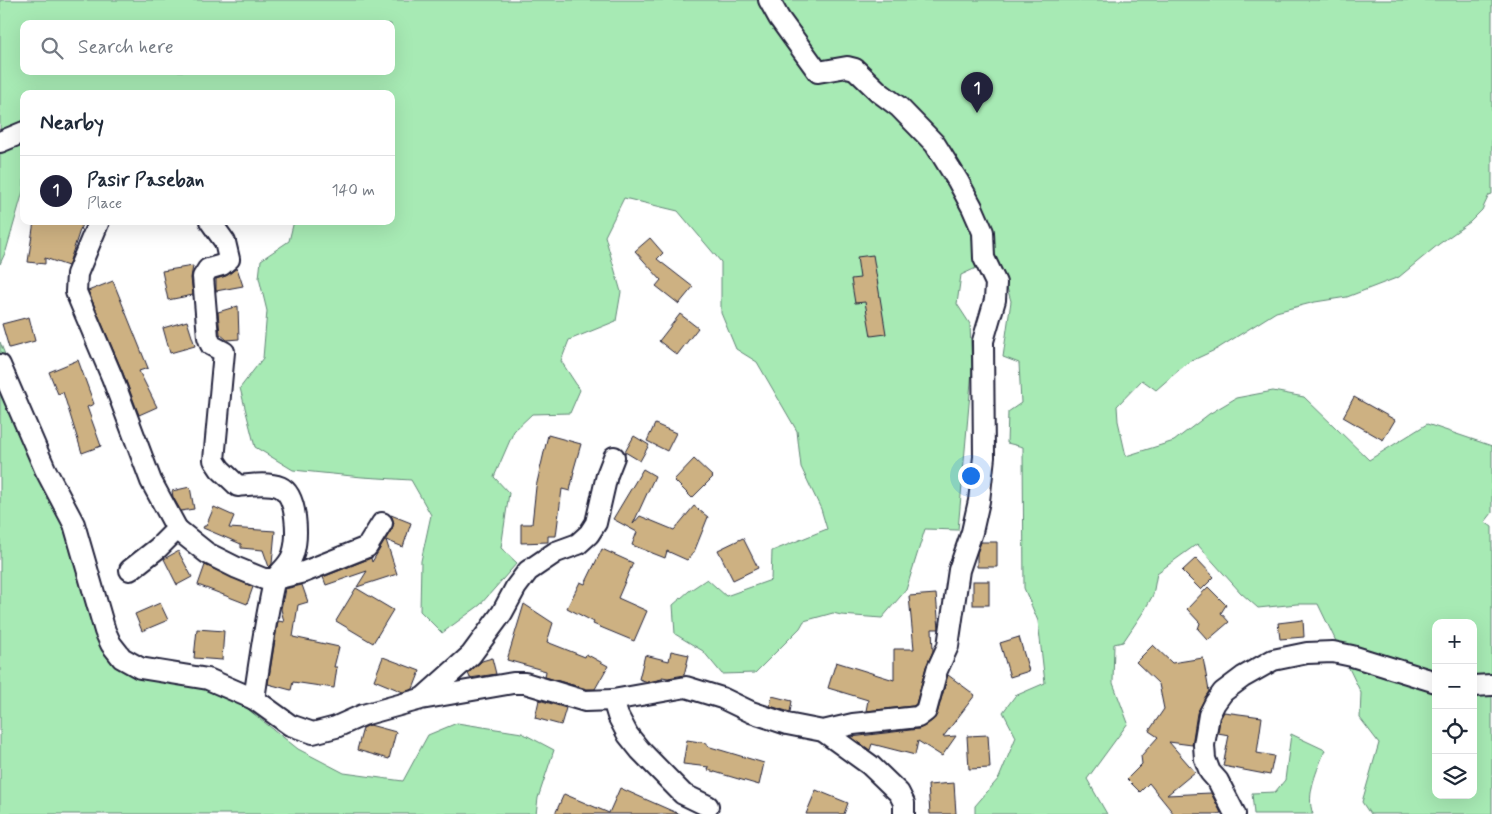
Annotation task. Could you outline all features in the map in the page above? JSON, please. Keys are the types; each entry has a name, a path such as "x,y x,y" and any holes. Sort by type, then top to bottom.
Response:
{"street":[{"path":"0,365 45,470 74,524 105,632 111,644 122,658 140,668 208,679 254,700 290,725 313,733 336,727 363,715 422,700 513,683 525,684 585,701 614,700 686,687 722,698 750,712 787,724 823,731 853,724 918,718 926,711 937,670 948,646 959,570 980,501 984,457 983,341 995,300 996,283 984,258 983,232 972,207 935,144 906,113 855,70 847,67 818,72 779,18 769,0"},
{"path":"0,142 20,134"},
{"path":"98,225 77,274 76,292 112,377 152,481 178,530 207,553 236,568 264,579 275,579 304,572 367,547 382,523"},
{"path":"213,225 225,242 228,259 222,266 208,269 203,277 208,337 211,345 224,352 214,460 220,470 238,486 256,484 279,487 284,490 293,503 296,518 293,554 287,567 275,579 254,700"},
{"path":"422,700 471,654 502,613 516,587 528,572 556,552 578,544 589,534 596,523 607,475 614,457"},
{"path":"130,570 178,530"},
{"path":"1235,814 1218,781 1210,772 1205,759 1204,745 1209,715 1215,703 1223,692 1243,677 1273,660 1307,653 1333,652 1432,681"},
{"path":"1477,686 1492,685"},
{"path":"614,700 618,716 628,735 640,750 684,794 708,806"},
{"path":"823,731 870,765 899,793 904,803 904,814"}],"green space":[{"path":"0,0 1492,0 1492,194 1489,195 1482,210 1470,222 1439,244 1399,277 1347,297 1315,302 1276,312 1217,349 1187,363 1156,390 1142,380 1117,406 1118,421 1126,456 1174,441 1209,414 1236,398 1273,391 1304,397 1369,460 1427,424 1492,446 1492,513 1485,522 1492,527 1492,814 1370,814 1362,802 1379,743 1360,718 1361,693 1318,604 1258,608 1241,593 1197,544 1157,573 1153,595 1144,611 1123,642 1114,644 1113,683 1128,723 1087,779 1107,814 975,814 975,806 999,778 1016,737 1003,712 1015,696 1045,683 1038,621 1024,588 1023,447 1007,443 1008,412 1021,403 1019,363 1003,357 1011,301 1002,271 976,268 961,275 957,304 970,324 972,370 958,530 925,529 906,590 882,618 833,613 804,621 800,628 755,673 722,674 703,651 675,634 673,605 707,579 726,596 771,580 772,551 827,529 821,509 801,467 797,431 757,362 736,349 721,313 721,262 678,211 624,198 605,236 621,292 616,321 569,340 561,361 580,390 570,413 532,414 514,431 494,477 509,493 501,548 517,563 480,605 442,633 420,611 421,561 431,515 411,480 293,470 255,447 240,388 263,358 267,311 259,278 261,260 289,241 293,225 395,225 395,90 20,90 20,202 6,251 0,264"},
{"path":"0,342 28,412 93,552 105,605 109,652 234,698 298,749 344,773 403,781 428,735 457,723 522,733 554,750 538,798 536,814 0,814"},
{"path":"1291,734 1325,750 1311,790 1313,814 1254,814 1252,793 1275,792 1285,780"}],"building":[{"path":"33,225 82,225 68,266 45,258 45,264 28,262"},
{"path":"650,238 663,253 657,259 693,287 679,304 656,286 661,280 635,251"},
{"path":"873,255 886,334 871,336 865,302 855,303 851,279 860,278 857,257"},
{"path":"193,266 191,278 193,295 168,300 162,271"},
{"path":"237,268 243,286 216,291 216,279 226,276"},
{"path":"113,281 148,368 139,371 157,407 139,415 88,291"},
{"path":"238,306 239,339 227,340 220,334 218,312"},
{"path":"680,314 698,328 677,355 659,341"},
{"path":"29,317 35,341 9,348 2,324"},
{"path":"187,321 195,346 170,353 163,328"},
{"path":"78,360 94,404 87,407 101,446 82,453 63,392 58,394 49,372"},
{"path":"1354,397 1395,420 1383,440 1343,417"},
{"path":"655,424 676,433 667,451 647,441"},
{"path":"548,435 581,444 570,491 562,489 556,536 548,536 548,542 521,543 521,524 532,524 536,487"},
{"path":"634,436 649,445 640,461 625,452"},
{"path":"694,459 713,477 692,498 674,480"},
{"path":"643,469 655,476 633,524 640,516 674,530 694,506 708,517 694,552 687,560 667,551 665,558 632,545 637,532 613,519"},
{"path":"190,487 194,509 181,511 173,497 172,491"},
{"path":"214,507 234,516 229,528 275,531 272,564 269,567 263,550 241,548 241,544 203,528 206,526"},
{"path":"391,515 411,523 403,547 386,540 397,574 357,587 367,571 326,585 323,577 371,558 372,562 392,529 394,523"},
{"path":"743,538 758,568 733,580 718,550"},
{"path":"981,542 997,542 997,567 977,567 977,553"},
{"path":"602,549 633,563 618,598 647,611 634,641 593,624 594,622 567,608 580,582 585,584"},
{"path":"178,551 192,577 177,585 164,559"},
{"path":"1196,558 1214,577 1201,590 1182,571"},
{"path":"205,565 253,587 247,604 198,585"},
{"path":"973,581 989,581 989,605 973,605"},
{"path":"302,585 308,602 298,605 293,637 339,647 334,667 337,667 334,688 293,682 291,690 268,684 278,621 284,622 281,609 285,589"},
{"path":"1208,587 1226,605 1221,613 1229,622 1208,640 1198,629 1200,623 1187,609"},
{"path":"356,588 393,610 373,643 336,621"},
{"path":"936,594 939,629 932,629 933,651 926,667 916,704 913,706 866,711 868,700 828,688 836,662 894,680 894,649 914,649 909,596"},
{"path":"160,603 168,620 142,631 135,614"},
{"path":"524,604 553,623 547,642 585,657 586,654 608,666 595,689 587,689 545,677 546,671 507,660"},
{"path":"1303,620 1304,637 1280,639 1278,623"},
{"path":"197,629 224,631 222,660 194,658"},
{"path":"1019,637 1029,671 1010,677 1000,643"},
{"path":"1153,645 1172,663 1203,658 1209,691 1197,713 1192,745 1169,742 1195,772 1167,795 1211,793 1221,813 1174,814 1149,783 1140,792 1127,779 1142,764 1141,756 1158,737 1149,731 1164,709 1159,684 1136,662"},
{"path":"671,651 689,655 684,675 668,678 662,677 662,679 648,682 639,679 645,655 669,661"},
{"path":"383,657 420,671 413,689 403,692 374,680"},
{"path":"492,658 496,674 470,678 468,673 482,661"},
{"path":"948,675 975,695 943,737 956,736 942,756 918,741 915,755 872,744 870,750 851,737 919,729 925,726 937,714"},
{"path":"772,696 792,701 790,712 770,706"},
{"path":"539,700 566,708 561,725 535,718"},
{"path":"1224,712 1262,717 1257,753 1274,756 1270,775 1223,766 1229,735 1218,733 1220,719"},
{"path":"370,725 396,732 389,759 357,750 363,728"},
{"path":"988,735 990,768 969,769 967,736"},
{"path":"687,740 707,743 707,746 764,763 759,785 708,770 709,767 683,764"},
{"path":"954,783 956,814 930,814 928,785"},
{"path":"620,788 679,814 555,814 564,794 609,813"},
{"path":"816,790 848,803 844,814 806,814"}],"place":[{"name":"Pasir Paseban","path":"977,113"}]}
